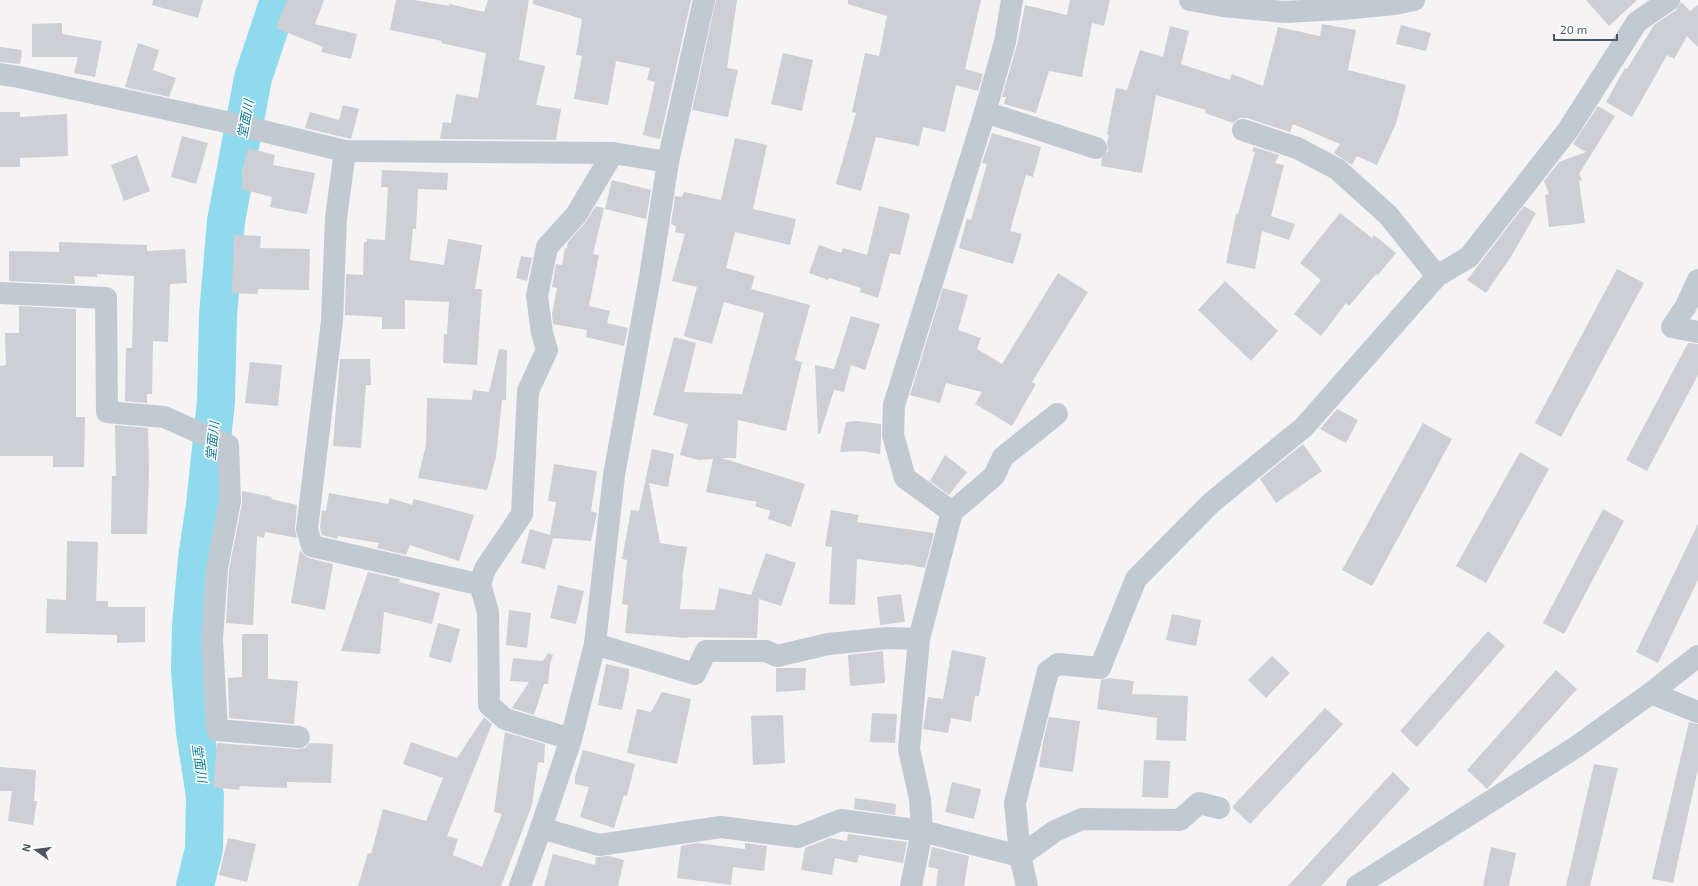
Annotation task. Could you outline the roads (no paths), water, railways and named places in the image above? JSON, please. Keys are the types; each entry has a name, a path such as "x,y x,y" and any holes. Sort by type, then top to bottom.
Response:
{"street":[{"path":"520,886 571,739 595,644 614,475 650,278 668,162 704,0"},
{"path":"952,512 905,478 893,435 894,405 985,112 1005,42 1012,0"},
{"path":"1190,0 1223,6 1284,12 1342,9 1395,4 1414,0"},
{"path":"1027,886 1020,856 1015,803 1048,671 1058,664 1100,668 1136,579 1211,503 1304,427 1437,276 1469,257 1568,130 1637,22 1668,0"},
{"path":"0,74 226,122 345,151 613,153 668,162"},
{"path":"985,112 1096,148"},
{"path":"1243,130 1296,148 1337,169 1388,215 1437,276"},
{"path":"345,151 336,218 332,321 307,529 312,546 473,583"},
{"path":"571,739 505,719 489,705 488,612 480,584 485,569 522,514 528,391 547,350 542,333 536,296 547,247 576,215 613,153"},
{"path":"1698,280 1686,306 1672,327 1698,332"},
{"path":"0,293 106,298 107,412 164,416 228,445 230,501 217,568 212,640 218,730 299,737"},
{"path":"911,886 922,831 920,799 909,749 919,639 952,512 994,476 1003,457 1057,414"},
{"path":"595,644 695,674 706,651 766,651 777,656 828,644 888,638 919,639"},
{"path":"1357,886 1576,746 1698,656"},
{"path":"1651,692 1698,712"},
{"path":"541,828 599,846 722,827 798,837 841,820 922,831 1020,856 1055,831 1082,819 1180,820 1199,803 1219,808"}],"waterway":[{"name":"堂面川","path":"195,886 204,849 205,796 195,732 190,670 191,626 197,558 205,505 216,401 218,315 226,221 253,78 279,0"}]}
